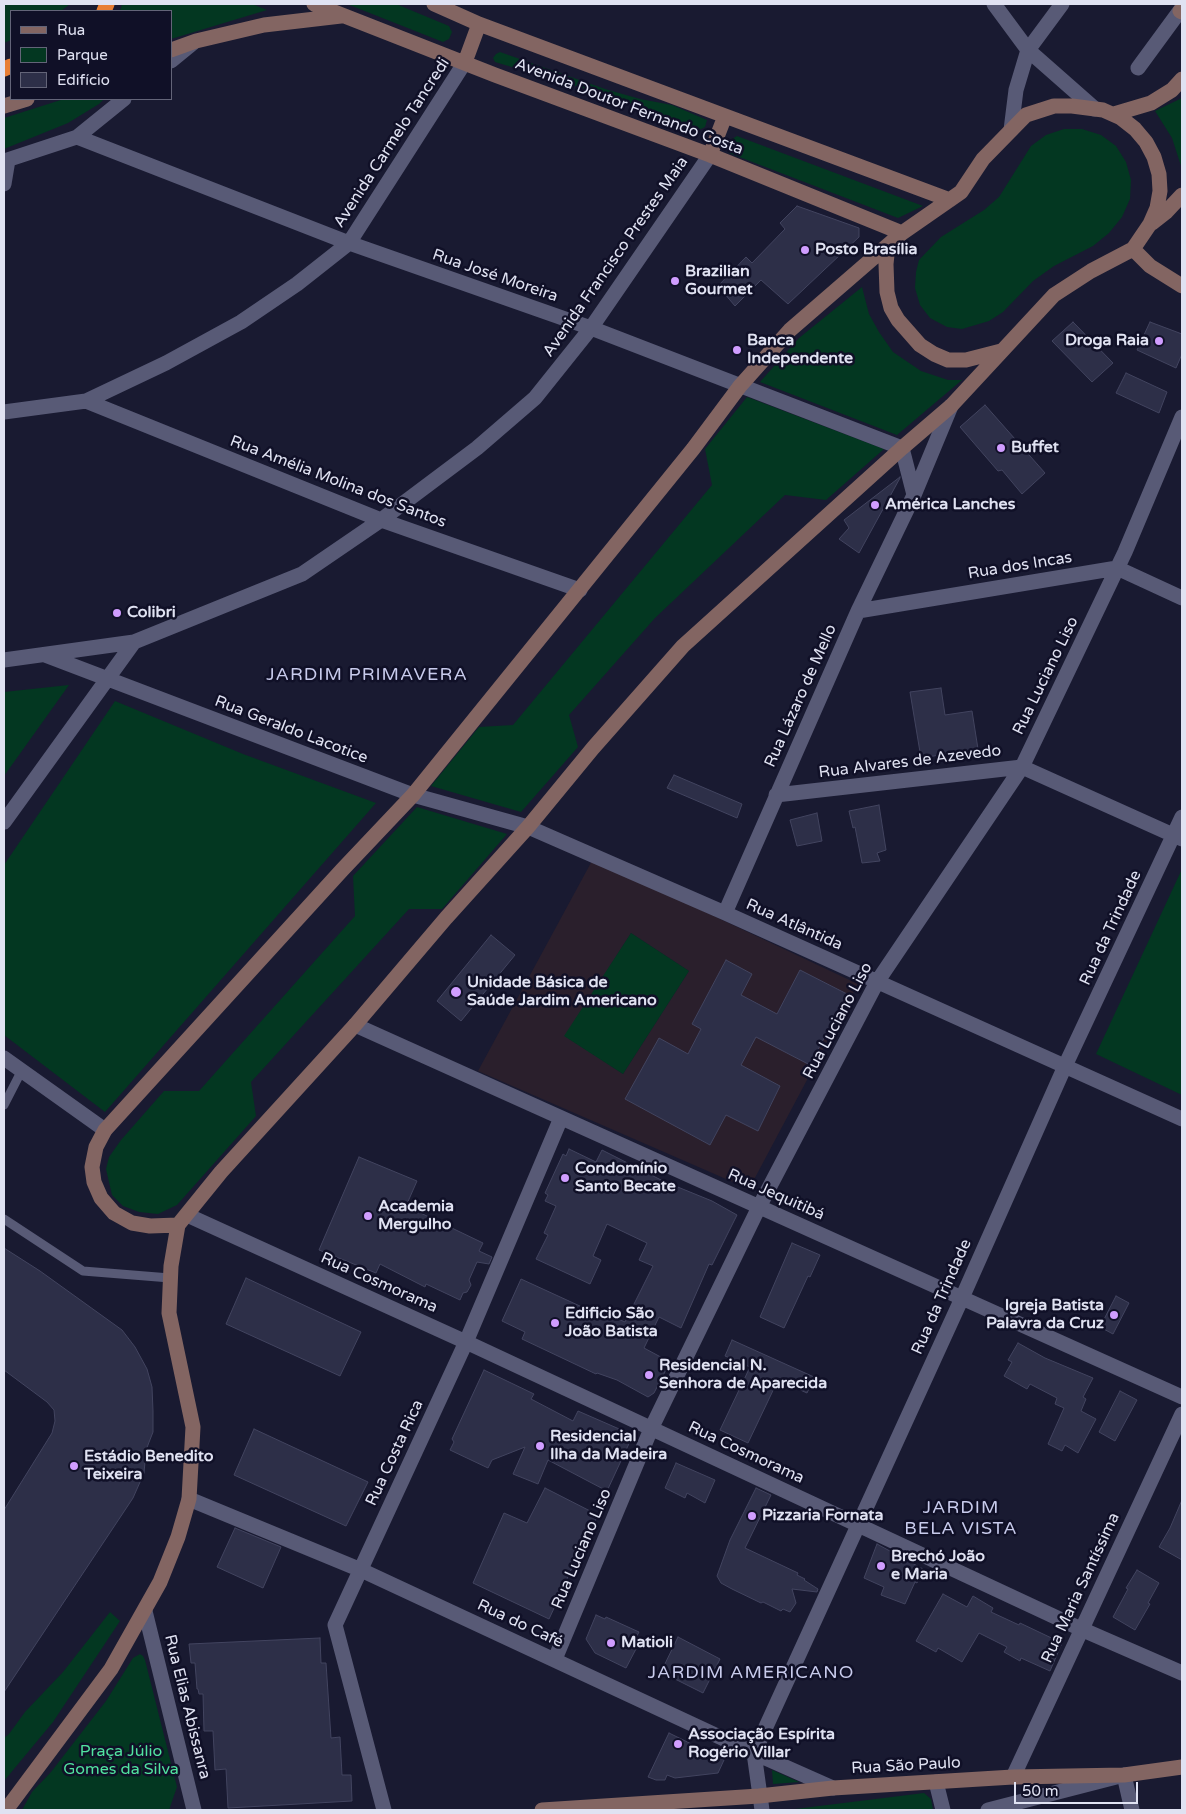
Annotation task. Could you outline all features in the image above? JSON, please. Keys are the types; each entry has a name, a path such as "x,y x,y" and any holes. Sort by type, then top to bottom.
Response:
{"main road":[{"name":"Avenida Doutor Fernando Costa","path":"314,4 710,155 902,233"},
{"name":"Avenida Doutor Fernando Costa","path":"434,4 479,24 950,200"},
{"path":"172,50 196,41 264,25 342,16"},
{"path":"465,62 479,24"},
{"path":"1114,114 1152,103 1172,90 1182,80"},
{"path":"4,106 24,100"},
{"path":"6,1810 111,1669 160,1582 189,1498 192,1427 169,1313 171,1266 182,1220 221,1172 355,1025 446,918 528,827 593,748 683,646 951,406 1054,295 1091,271 1133,249 1150,224 1157,208 1160,191 1159,174 1154,158 1146,142 1135,129 1114,114 1072,106 1044,109 1026,115 983,159 960,192 902,233 790,330 740,386 693,449 580,590 475,716 413,795 342,870 105,1130 96,1147 92,1167 94,1182 101,1198 114,1213 132,1223 150,1226 182,1220"},
{"path":"710,155 725,116"},
{"path":"1150,224 1166,212 1182,195"},
{"path":"888,245 886,264 887,292 890,308 920,345 948,360 966,360 1001,351"},
{"path":"1133,249 1150,266 1182,286"},
{"name":"Rua São Paulo","path":"542,1810 760,1803 833,1788 1013,1777 1124,1775 1182,1767"}],"street":[{"path":"994,4 1028,50 1095,109"},
{"path":"1011,130 1016,90 1028,50 1062,4"},
{"path":"1138,68 1182,10"},
{"path":"172,60 196,41"},
{"name":"Avenida Carmelo Tancredi","path":"4,412 86,401 166,363 241,322 297,284 349,243 465,62"},
{"path":"4,184 6,161 76,137 123,100"},
{"name":"Rua José Moreira","path":"76,137 349,243 591,328 902,448"},
{"name":"Avenida Francisco Prestes Maia","path":"4,660 134,642 302,574 381,520 477,448 535,398 591,328 710,155"},
{"name":"Rua Amélia Molina dos Santos","path":"86,401 381,520 580,590"},
{"name":"Rua Lázaro de Mello","path":"725,913 858,611 914,495 951,406"},
{"name":"Rua Luciano Liso","path":"555,1659 651,1429 759,1207 877,982 1022,767 1117,568 1182,417"},
{"path":"902,448 914,495"},
{"path":"1117,568 1182,598"},
{"name":"Rua dos Incas","path":"858,611 1117,568"},
{"path":"4,822 134,642"},
{"name":"Rua Geraldo Lacotice","path":"45,654 413,795 528,827"},
{"name":"Rua Alvares de Azevedo","path":"776,795 1022,767 1178,838"},
{"name":"Rua da Trindade","path":"754,1753 962,1298 1065,1066 1178,838 1182,817"},
{"name":"Rua Atlântida","path":"528,827 725,913 1182,1119"},
{"name":"Rua Jequitibá","path":"355,1025 1182,1397"},
{"path":"4,1058 105,1130"},
{"name":"Rua Costa Rica","path":"384,1810 335,1625 466,1342 561,1118"},
{"name":"Rua Cosmorama","path":"182,1220 466,1342 858,1523 1081,1629 1182,1673"},
{"name":"Rua Maria Santíssima","path":"1013,1777 1182,1414"},
{"name":"Rua do Café","path":"189,1498 361,1570 833,1788"},
{"name":"Rua Elias Abissanra","path":"145,1611 194,1810"},
{"path":"754,1753 760,1803"},
{"path":"988,1810 1124,1775 1132,1810"},
{"path":"936,1782 943,1810"}],"lane":[{"path":"4,1104 22,1070"},
{"path":"4,1219 83,1271 170,1278"}],"shaded area":[{"path":"593,859 858,984 749,1189 478,1071","holes":["631,933 689,971 623,1074 565,1036","726,961 751,974 741,995 770,1010 747,1053 692,1024","800,970 847,994 810,1065 763,1040","659,1039 688,1054 696,1041 780,1086 758,1131 735,1119 754,1081 746,1077 710,1145 685,1132 721,1064 714,1061 678,1127 655,1115 684,1061 678,1057 648,1111 626,1099"]}],"green space":[{"path":"4,4 70,4 62,10 10,10 10,40 4,43"},
{"path":"122,4 252,4 267,10 172,39 172,10 120,10"},
{"path":"347,4 396,4 449,26 452,32 449,39 443,42"},
{"path":"500,52 605,89 640,99 672,105 707,120 705,127 701,129 695,128 616,98 495,62 493,58"},
{"path":"1182,98 1182,169 1172,138 1155,111"},
{"path":"61,100 103,100 68,123 4,149 4,118"},
{"path":"1064,129 1082,129 1101,135 1116,146 1126,162 1131,180 1130,199 1122,217 1109,233 1093,246 1054,266 1033,281 1003,312 989,321 962,329 947,327 930,318 920,305 915,288 919,260 941,237 984,210 999,197 1031,146 1046,135"},
{"path":"737,136 923,206 898,218 729,153 725,147 727,142"},
{"path":"862,287 869,314 893,352 921,371 948,380 962,380 897,435 760,382 799,338"},
{"path":"747,397 884,449 826,500 785,495 655,618 569,715 578,747 521,812 431,786 479,727 513,725 712,485 705,449"},
{"path":"69,685 4,776 4,692"},
{"path":"115,701 243,754 376,803 105,1112 4,1035 4,865"},
{"path":"417,807 507,834 442,909 409,909 251,1082 256,1116 177,1205 158,1214 139,1212 123,1206 112,1195 106,1169 109,1157 121,1140 164,1091 199,1091 355,916 353,876"},
{"path":"1182,869 1182,1095 1096,1054"},
{"path":"631,933 689,971 623,1074 564,1036"},
{"path":"110,1612 120,1621 53,1722 4,1781 4,1738 25,1712 63,1672"},
{"name":"Praça Júlio Gomes da Silva","path":"140,1654 145,1660 177,1787 169,1810 22,1810 32,1792 51,1772 106,1701 133,1658"},
{"path":"772,1770 799,1782 773,1784"},
{"path":"924,1793 931,1799 933,1810 787,1810"}],"building":[{"name":"Posto Brasília","path":"797,206 859,228 859,237 788,304 761,280 735,306 718,286 746,257 752,263 785,229 780,223"},
{"path":"1073,322 1113,363 1092,382 1052,341"},
{"name":"Droga Raia","path":"1150,322 1182,334 1182,354 1176,368 1137,350"},
{"path":"1126,373 1167,392 1159,413 1116,393"},
{"name":"Buffet","path":"985,405 1045,473 1022,494 1002,470 998,471 960,427"},
{"name":"América Lanches","path":"900,477 859,553 839,539 849,528 844,520"},
{"path":"941,688 945,715 972,711 978,749 921,758 910,692"},
{"path":"674,775 742,804 737,818 667,788"},
{"path":"879,805 886,850 877,853 880,861 862,863 855,827 853,828 849,811"},
{"path":"817,813 822,841 797,846 790,820"},
{"path":"491,935 515,955 461,1021 437,1001"},
{"path":"726,960 752,974 741,995 777,1014 800,970 847,994 810,1065 756,1037 741,1065 780,1086 758,1131 726,1115 710,1145 625,1099 659,1038 688,1054 701,1029 692,1024"},
{"path":"569,1149 596,1162 602,1150 663,1181 712,1201 737,1215 712,1265 709,1264 681,1328 659,1317 644,1348 670,1362 654,1393 648,1397 617,1380 596,1374 522,1339 525,1332 502,1321 521,1279 606,1318 607,1314 625,1322 653,1266 639,1260 647,1243 607,1224 593,1256 601,1260 590,1284 536,1259 548,1235 544,1233 556,1206 545,1201 548,1195 545,1193 563,1154 566,1156"},
{"path":"359,1157 417,1181 406,1206 483,1243 479,1251 492,1257 489,1264 477,1262 469,1280 471,1285 467,1292 463,1293 460,1300 426,1284 425,1287 380,1264 376,1273 319,1250"},
{"path":"792,1243 820,1255 784,1328 760,1317"},
{"name":"Estádio Benedito Teixeira","path":"4,1248 40,1271 122,1330 135,1347 147,1369 152,1387 153,1432 146,1450 144,1473 133,1498 4,1692 4,1510 52,1433 55,1421 54,1410 47,1402 4,1370"},
{"path":"246,1278 361,1332 340,1376 226,1324"},
{"name":"Igreja Batista Palavra da Cruz","path":"1116,1296 1129,1303 1113,1334 1100,1327"},
{"path":"732,1340 814,1377 807,1393 778,1380 748,1443 720,1430 750,1367 725,1356"},
{"path":"1018,1343 1045,1358 1093,1378 1083,1397 1086,1399 1081,1411 1096,1419 1078,1453 1065,1445 1062,1451 1048,1444 1064,1408 1055,1404 1057,1398 1030,1384 1027,1389 1004,1376 1012,1362 1008,1360"},
{"path":"484,1370 534,1394 531,1399 573,1421 578,1411 633,1435 607,1491 548,1460 538,1484 513,1474 525,1447 492,1460 488,1468 450,1450 454,1442 452,1439"},
{"path":"1120,1391 1137,1400 1115,1441 1099,1432"},
{"path":"254,1429 368,1482 346,1526 234,1475"},
{"path":"676,1463 715,1480 705,1503 687,1493 685,1498 665,1488"},
{"path":"545,1488 598,1515 584,1543 587,1545 577,1564 574,1563 563,1588 559,1604 556,1604 549,1619 473,1583 504,1513 527,1523"},
{"path":"756,1488 771,1495 745,1548 798,1573 797,1575 818,1589 817,1592 792,1589 796,1603 790,1612 783,1609 781,1611 732,1589 721,1583 717,1576 730,1540"},
{"path":"1182,1500 1182,1560 1159,1547 1170,1528"},
{"path":"235,1528 281,1547 263,1588 217,1567"},
{"path":"877,1544 923,1569 905,1604 881,1595 884,1587 864,1578"},
{"path":"1137,1570 1159,1583 1148,1603 1150,1604 1135,1630 1113,1617 1128,1589 1126,1588"},
{"path":"943,1594 967,1607 973,1596 993,1608 991,1612 1019,1625 1020,1623 1062,1643 1050,1671 1021,1658 1020,1661 1004,1652 1007,1647 979,1633 962,1662 938,1648 936,1652 916,1641"},
{"name":"Matioli","path":"596,1615 605,1619 606,1617 639,1632 631,1647 636,1649 626,1668 595,1653 586,1639"},
{"path":"678,1637 720,1659 703,1693 661,1672"},
{"path":"320,1638 321,1663 326,1663 331,1738 340,1737 342,1775 351,1775 352,1801 228,1808 226,1769 215,1770 213,1731 204,1731 203,1694 199,1694 197,1689 195,1663 191,1663 189,1644"},
{"path":"669,1733 724,1760 718,1773 675,1778 667,1775 665,1780 656,1780 648,1777"}],"place":[{"name":"Posto Brasília","path":"805,250"},
{"name":"Brazilian Gourmet","path":"675,281"},
{"name":"Droga Raia","path":"1159,341"},
{"name":"Banca Independente","path":"737,350"},
{"name":"Buffet","path":"1001,448"},
{"name":"América Lanches","path":"875,505"},
{"name":"Colibri","path":"117,613"},
{"name":"Unidade Básica de Saúde Jardim Americano","path":"456,992"},
{"name":"Condomínio Santo Becate","path":"565,1178"},
{"name":"Academia Mergulho","path":"368,1216"},
{"name":"Igreja Batista Palavra da Cruz","path":"1114,1315"},
{"name":"Edificio São João Batista","path":"555,1323"},
{"name":"Residencial N. Senhora de Aparecida","path":"649,1375"},
{"name":"Residencial Ilha da Madeira","path":"540,1446"},
{"name":"Estádio Benedito Teixeira","path":"74,1466"},
{"name":"Pizzaria Fornata","path":"752,1516"},
{"name":"Brechó João e Maria","path":"881,1566"},
{"name":"Matioli","path":"611,1643"},
{"name":"Associação Espírita Rogério Villar","path":"678,1744"}],"district":[{"name":"JARDIM PRIMAVERA","path":"367,675"},
{"name":"JARDIM BELA VISTA","path":"961,1518"},
{"name":"JARDIM AMERICANO","path":"751,1673"}]}
